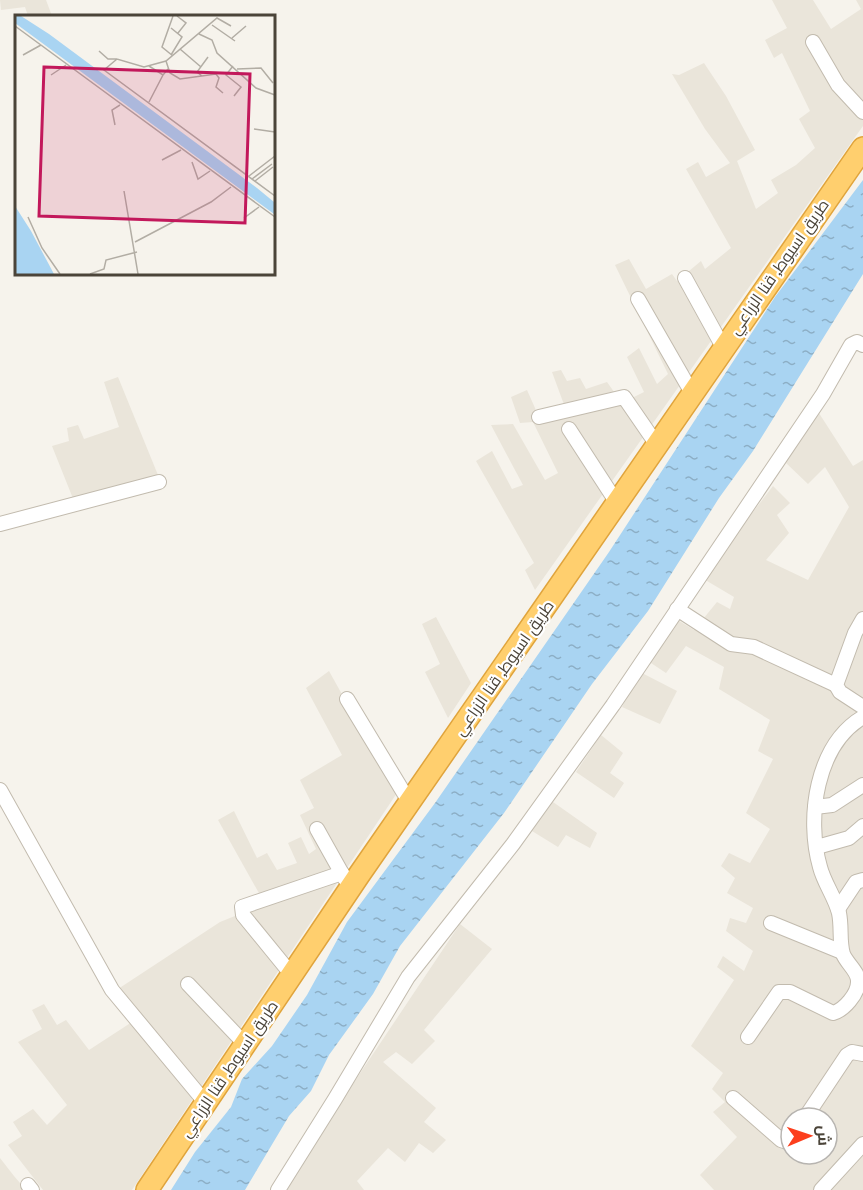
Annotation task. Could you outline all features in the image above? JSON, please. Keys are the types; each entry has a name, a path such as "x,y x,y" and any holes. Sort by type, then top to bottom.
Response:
{"highway":[{"name":"طريق اسيوط, قنا الزراعي","path":"147,1190 292,975 346,880 410,803 723,347 863,148"}],"street":[{"path":"813,42 838,85 863,112"},
{"path":"685,278 723,347"},
{"path":"638,299 692,393"},
{"path":"278,1190 408,977 513,844 613,705 822,394 851,345 857,342 863,345"},
{"path":"539,417 624,397 657,445"},
{"path":"569,429 617,503"},
{"path":"0,524 159,482"},
{"path":"677,609 731,644 754,647 836,685 840,692 863,707"},
{"path":"836,685 863,620"},
{"path":"347,699 410,803"},
{"path":"747,1037 779,992 790,992 833,1013 842,1009 855,992 858,981 842,952 837,909 824,880 817,847 815,807 825,765 845,731 863,717"},
{"path":"815,807 832,805 863,785"},
{"path":"0,790 112,990 205,1101"},
{"path":"817,847 849,838 863,826"},
{"path":"292,975 243,915 242,907 346,880 317,829"},
{"path":"837,909 856,882 863,880"},
{"path":"771,923 842,952"},
{"path":"188,984 245,1044"},
{"path":"813,1106 847,1055 852,1052 863,1054"},
{"path":"732,1098 779,1138"},
{"path":"821,1190 863,1144"}],"shaded area":[{"path":"0,0 46,0 52,15 28,15 25,7 1,10"},
{"path":"772,0 813,0 831,29 861,9 856,0 863,0 863,126 535,590 525,570 534,563 476,461 492,451 512,489 523,485 491,425 513,424 545,480 558,473 533,422 520,423 511,397 527,390 539,417 566,410 552,372 561,370 567,381 580,378 586,389 607,382 622,403 644,392 627,357 639,348 657,384 668,374 615,265 629,259 646,289 672,274 677,281 701,261 705,269 731,248 686,169 698,162 706,177 730,163 705,129 672,74 679,75 704,63 726,96 755,150 737,161 756,209 778,193 771,180 796,165 815,148 799,119 810,111 782,53 774,58 765,40 787,28"},
{"path":"118,377 160,480 74,501 52,446 69,441 67,428 78,425 84,439 119,427 104,382"},
{"path":"817,410 853,466 863,460 863,1190 714,1190 700,1175 737,1137 713,1112 725,1102 712,1089 723,1073 691,1046 734,980 717,967 723,956 744,971 753,951 726,931 730,918 746,923 753,908 727,893 735,878 721,866 729,853 750,863 770,829 746,813 773,759 758,751 770,720 719,689 724,667 686,646 666,673 648,661 676,619 694,630 717,602 730,609 734,597 702,578 773,486 790,503 777,515 789,533 766,560 808,580 849,507 825,467 808,484 786,463"},
{"path":"436,617 471,683 448,718 425,672 440,664 422,624"},
{"path":"329,671 397,793 132,1190 43,1190 8,1145 22,1136 13,1122 33,1109 47,1125 67,1105 18,1042 42,1029 32,1010 44,1004 57,1025 66,1020 89,1050 132,1022 118,989 220,922 265,904 218,820 234,811 257,858 267,853 277,870 297,863 288,843 301,837 309,854 316,849 300,815 314,808 300,780 342,755 306,688"},
{"path":"640,672 677,691 660,724 622,707"},
{"path":"601,735 623,753 610,773 624,783 614,798 576,772"},
{"path":"553,802 597,833 590,848 566,835 558,847 532,831"},
{"path":"460,924 492,949 424,1030 435,1041 412,1064 396,1052 383,1062 436,1108 424,1122 446,1140 433,1153 419,1143 405,1162 388,1148 357,1181 364,1190 282,1190"},
{"path":"0,1158 14,1176 26,1190 0,1190"}],"water":[{"path":"863,180 863,274 753,451 719,498 648,611 592,684 504,813 400,946 373,994 329,1055 311,1091 289,1116 245,1190 171,1190 195,1152 231,1107 242,1079 272,1046 307,995 347,922 435,803 609,552 775,297"}]}
